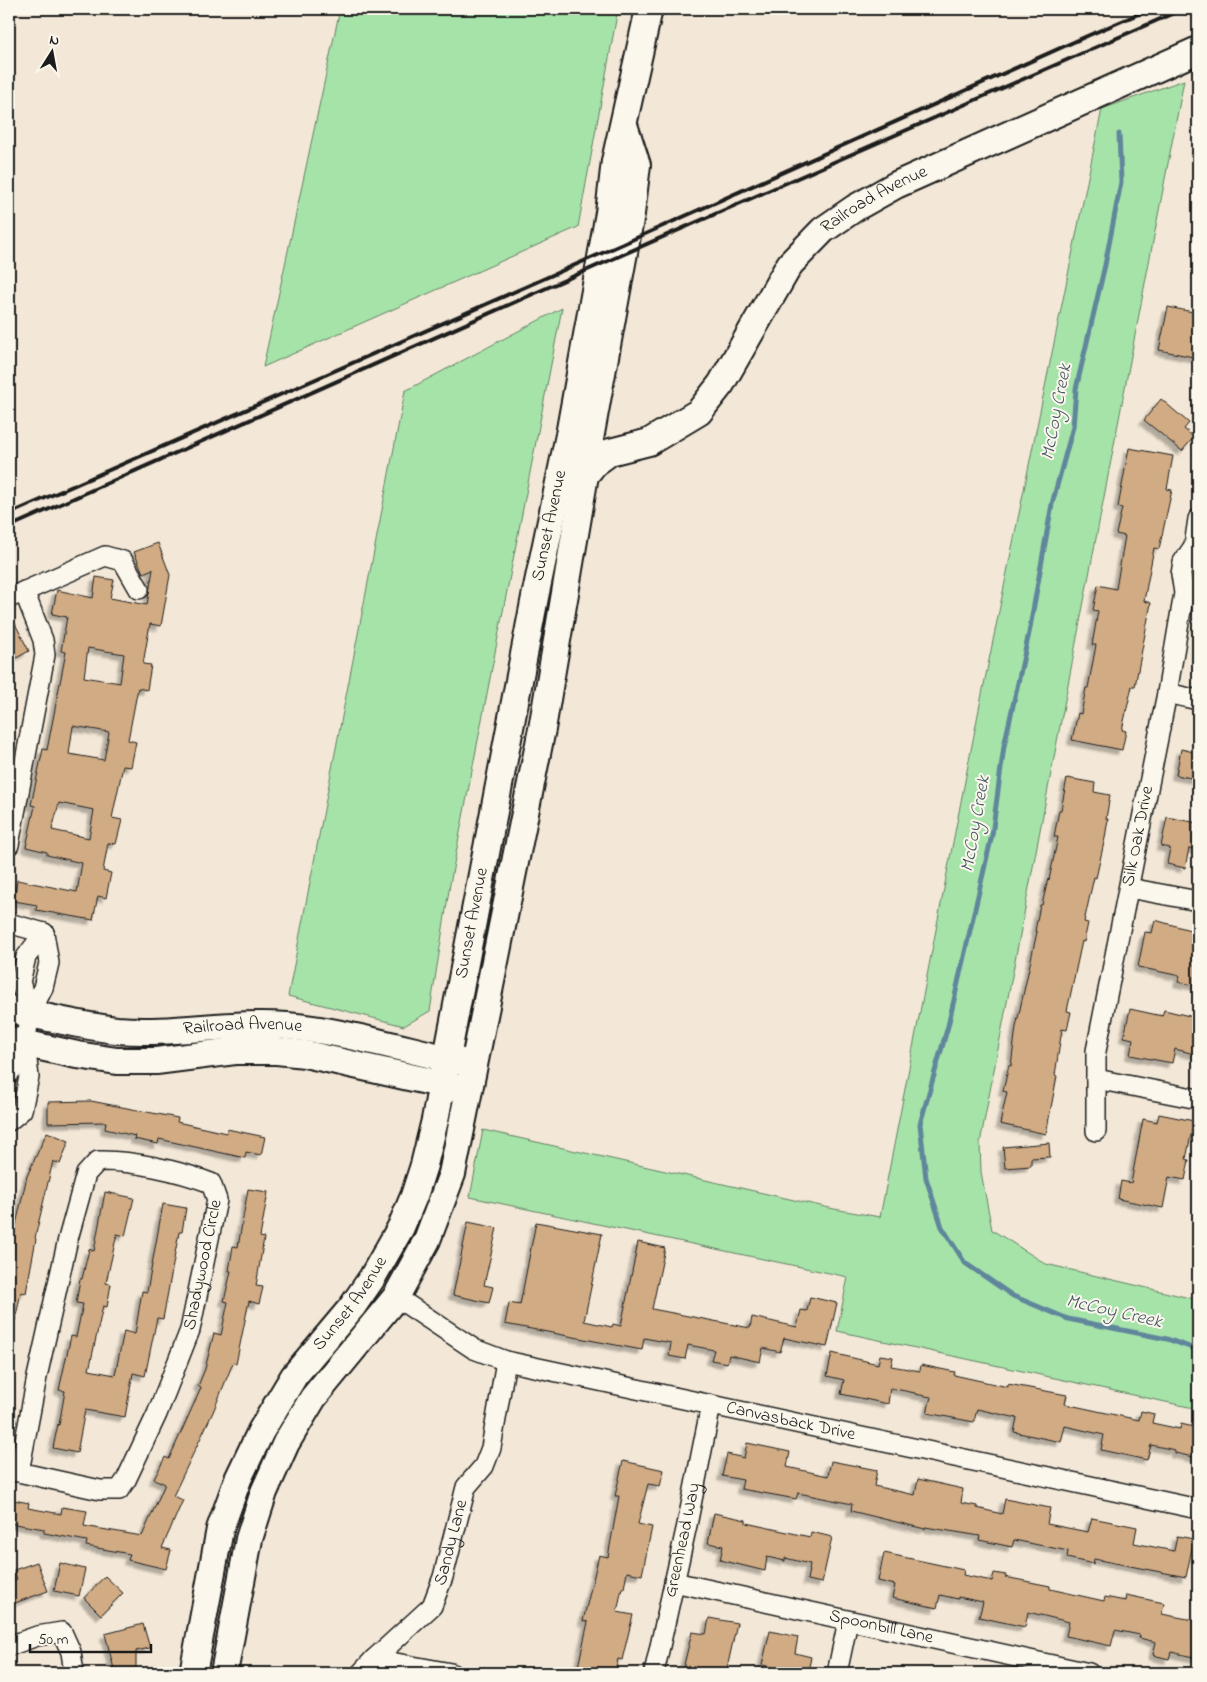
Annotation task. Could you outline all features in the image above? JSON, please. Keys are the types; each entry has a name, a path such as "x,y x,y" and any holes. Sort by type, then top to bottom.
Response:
{"main road":[{"name":"Sunset Avenue","path":"193,1673 220,1530 238,1479 261,1431 294,1376 352,1307 372,1278 401,1228 424,1165 444,1071 535,597 579,437 615,161 649,9"},
{"name":"Railroad Avenue","path":"585,475 596,462 610,452 649,442 699,412 721,384 790,264 823,230 855,208 896,185 1198,50"},
{"name":"Sunset Avenue","path":"224,1673 249,1539 264,1492 286,1443 313,1398 396,1297 428,1240 452,1174 542,729 585,475 579,437"},
{"name":"Railroad Avenue","path":"579,437 613,444 632,445"},
{"name":"Railroad Avenue","path":"19,1012 117,1030 161,1030 243,1025 287,1026 352,1038 444,1071 472,1078"},
{"name":"Railroad Avenue","path":"17,1041 77,1055 116,1061 156,1061 235,1051 276,1051 444,1071"}],"street":[{"name":"Silk Oak Drive","path":"1184,593 1196,577 1198,566 1194,546 1198,519"},
{"name":"Silk Oak Drive","path":"1096,1131 1096,1051 1167,693 1184,593 1181,574 1183,562 1194,546"},
{"path":"9,845 45,655 44,640 17,595 105,556 123,561 139,589"},
{"path":"1167,693 1198,700"},
{"path":"1129,888 1198,901"},
{"path":"9,922 44,933 49,963 43,988 19,1012 17,1041 9,1074"},
{"path":"9,1119 22,1110 29,1077 17,1041"},
{"path":"1096,1079 1198,1099"},
{"name":"Shadywood Circle","path":"98,1161 115,1161 191,1175 211,1183 217,1200 190,1330 157,1414 126,1480 119,1490 100,1490 14,1471 68,1239 86,1174 98,1161"},
{"name":"Canvasback Drive","path":"396,1297 474,1348 506,1361 1198,1509"},
{"name":"Sandy Lane","path":"361,1673 432,1606 443,1577 466,1486 484,1466 491,1448 506,1361"},
{"name":"Greenhead Way","path":"654,1673 687,1525 710,1405"},
{"name":"Spoonbill Lane","path":"674,1582 848,1621 1026,1667 1088,1673"},
{"path":"838,1673 848,1621"},
{"path":"9,1646 37,1636 62,1632 71,1652 74,1673"},
{"path":"374,1659 451,1673"}],"green space":[{"path":"340,9 618,9 578,227 263,367"},
{"path":"1184,80 980,1143 981,1172 992,1230 1046,1264 1198,1300 1198,1409 837,1331 848,1277 470,1197 483,1130 834,1209 880,1217 980,704 1102,109"},
{"path":"562,308 450,884 430,1011 404,1026 288,996 405,391"}],"building":[{"path":"1168,307 1198,313 1198,358 1159,350"},
{"path":"1161,399 1189,423 1184,429 1194,437 1182,451 1144,420"},
{"path":"1129,448 1173,456 1167,489 1172,490 1159,549 1154,548 1144,601 1151,603 1135,686 1132,686 1122,730 1126,731 1122,750 1072,740 1078,713 1081,714 1086,688 1088,688 1096,645 1092,645 1098,611 1093,610 1098,585 1116,589 1125,536 1116,534 1122,508 1118,507"},
{"path":"158,543 170,575 161,626 150,624 143,664 151,665 147,690 138,688 128,740 136,742 131,767 123,766 112,818 122,820 116,844 108,843 103,871 111,873 106,898 98,896 93,920 36,910 37,905 14,901 17,880 77,892 82,863 47,855 47,852 26,847 35,806 31,805 43,749 47,750 66,652 61,651 67,617 52,614 57,590 93,598 96,577 114,580 110,598 147,605 153,569 143,573 134,552","holes":["88,648 124,654 120,683 84,677","73,726 109,732 104,760 69,754","59,803 94,810 89,838 52,830"]},
{"path":"9,612 29,651 9,662"},
{"path":"1181,749 1198,753 1196,779 1176,775"},
{"path":"1067,778 1095,783 1094,792 1110,795 1105,838 1084,922 1088,923 1084,942 1082,941 1067,1011 1071,1012 1067,1030 1062,1029 1055,1075 1057,1076 1046,1134 1000,1124 1007,1092 1003,1091 1009,1065 1011,1066 1016,1027 1037,932 1035,931 1040,905 1042,905 1049,880 1058,837 1054,837"},
{"path":"1167,817 1198,823 1198,850 1189,848 1185,868 1167,864 1170,848 1161,846"},
{"path":"1155,920 1197,932 1195,941 1198,942 1198,986 1178,982 1180,976 1138,967 1145,932 1152,933"},
{"path":"1130,1009 1162,1016 1164,1010 1198,1018 1198,1055 1175,1049 1172,1063 1130,1055 1133,1039 1124,1037"},
{"path":"91,1101 178,1118 177,1122 226,1133 227,1129 265,1137 261,1155 246,1152 245,1158 159,1139 158,1144 134,1139 135,1136 105,1129 106,1122 48,1123 48,1102"},
{"path":"1159,1114 1194,1121 1186,1159 1189,1160 1185,1180 1169,1177 1163,1208 1118,1199 1121,1181 1131,1183 1143,1119 1157,1122"},
{"path":"47,1132 69,1141 60,1164 53,1161 35,1238 26,1293 21,1292 15,1321 9,1320 9,1237 13,1238 27,1176"},
{"path":"1049,1143 1050,1157 1031,1158 1031,1166 1005,1168 1003,1147"},
{"path":"248,1189 268,1192 260,1237 264,1238 256,1286 263,1287 259,1304 249,1301 236,1364 233,1363 213,1412 173,1496 183,1500 162,1548 171,1550 166,1569 128,1560 130,1554 86,1546 87,1541 44,1533 44,1529 9,1523 9,1499 29,1503 28,1508 61,1514 62,1507 87,1511 84,1526 142,1536 165,1484 154,1479 165,1457 169,1459 201,1388 198,1386 205,1369 214,1333 221,1335 228,1302 224,1301 231,1271 229,1271 233,1246 238,1247"},
{"path":"105,1192 134,1198 125,1236 117,1234 106,1283 111,1284 107,1307 103,1306 89,1370 115,1375 124,1331 135,1334 142,1291 147,1292 163,1204 186,1208 182,1232 179,1232 163,1319 157,1318 145,1376 133,1373 125,1417 85,1410 77,1453 53,1448 65,1391 59,1390 71,1336 76,1337 83,1304 76,1303 80,1279 82,1279 89,1249 94,1251"},
{"path":"468,1222 497,1228 484,1285 493,1287 489,1303 453,1295"},
{"path":"536,1222 602,1234 584,1321 612,1327 613,1324 621,1326 638,1242 665,1248 652,1309 750,1328 752,1317 797,1327 801,1310 807,1311 810,1297 837,1303 827,1347 784,1338 780,1352 763,1348 760,1362 729,1355 727,1363 711,1360 714,1350 688,1345 685,1359 669,1356 671,1343 644,1338 642,1350 505,1324 509,1303 520,1305"},
{"path":"832,1353 878,1364 880,1355 893,1357 891,1366 920,1371 921,1365 955,1372 954,1375 1008,1387 1008,1384 1067,1395 1065,1404 1139,1420 1141,1411 1154,1414 1152,1423 1180,1429 1181,1424 1198,1428 1198,1458 1175,1453 1175,1450 1151,1445 1147,1460 1101,1450 1104,1435 1065,1426 1061,1442 1014,1432 1017,1418 977,1409 974,1422 927,1413 931,1397 890,1388 888,1404 841,1394 844,1380 827,1376"},
{"path":"747,1443 790,1452 787,1467 828,1476 831,1461 877,1470 874,1486 915,1495 918,1479 963,1489 961,1503 1002,1514 1005,1499 1050,1508 1047,1524 1088,1532 1092,1518 1137,1527 1134,1543 1174,1551 1177,1536 1194,1539 1186,1577 1094,1559 1093,1564 1067,1558 1068,1551 1014,1540 1012,1547 979,1540 980,1536 925,1527 925,1529 851,1511 852,1504 798,1493 796,1499 741,1489 743,1480 722,1476 727,1454 744,1458"},
{"path":"623,1461 664,1470 660,1486 648,1484 638,1524 652,1527 642,1575 627,1572 624,1588 622,1588 617,1612 633,1615 622,1660 618,1659 615,1673 577,1671 588,1622 583,1621 599,1555 608,1557 619,1496 615,1496"},
{"path":"714,1513 746,1520 746,1523 810,1537 811,1532 832,1537 822,1583 807,1580 810,1564 785,1558 785,1561 767,1557 765,1571 720,1560 723,1546 708,1543"},
{"path":"884,1553 964,1570 963,1575 992,1581 994,1573 1006,1575 1005,1577 1050,1586 1050,1589 1104,1601 1105,1597 1125,1601 1126,1595 1164,1603 1162,1614 1198,1621 1198,1658 1171,1652 1169,1659 1153,1655 1156,1642 1139,1638 1140,1635 1115,1630 1111,1646 1066,1636 1069,1622 1028,1612 1025,1627 979,1617 983,1602 958,1597 958,1599 940,1595 937,1608 892,1598 895,1585 878,1581"},
{"path":"37,1562 48,1591 9,1605 9,1582 17,1579 14,1570"},
{"path":"60,1563 85,1569 79,1596 54,1591"},
{"path":"105,1576 123,1593 101,1615 84,1598"},
{"path":"709,1618 737,1623 726,1673 682,1673 692,1632 706,1634"},
{"path":"143,1624 150,1648 136,1651 136,1673 115,1673 105,1634"},
{"path":"770,1631 798,1637 795,1653 811,1657 808,1673 762,1665"}],"waterway":[{"name":"McCoy Creek","path":"1119,134 1121,182 1105,265 1076,389 1073,427 1052,504 1029,633 1004,746 992,835 948,1026 920,1124 926,1178 942,1227 965,1263 1013,1296 1068,1319 1167,1339 1198,1350"}],"railway":[{"path":"9,514 1150,9"},
{"path":"9,527 551,286 1183,9"}]}
